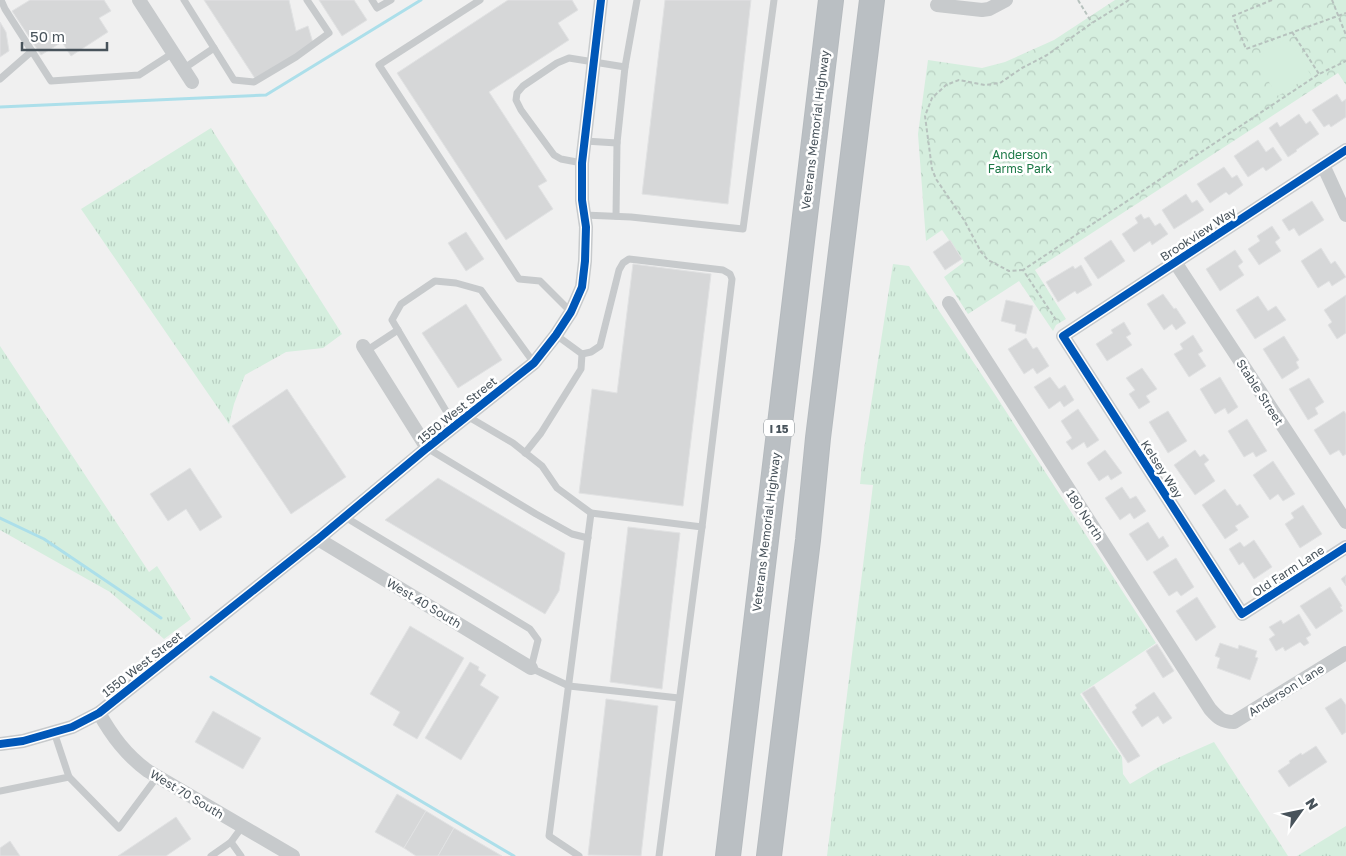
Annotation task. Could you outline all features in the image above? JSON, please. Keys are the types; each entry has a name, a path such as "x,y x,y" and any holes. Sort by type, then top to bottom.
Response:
{"highway":[{"name":"Veterans Memorial Highway","path":"728,856 831,0"},
{"path":"769,856 872,0"}],"street":[{"path":"139,0 192,82"},
{"name":"1550 West Street","path":"0,744 23,741 72,727 99,712 318,539 426,448 534,363 571,312 582,287 586,227 582,200 582,163 601,0"},
{"path":"938,4 982,10 989,9 1006,0"},
{"name":"Brookview Way","path":"1063,336 1346,150"},
{"path":"1323,165 1346,215"},
{"name":"Stable Street","path":"1175,262 1346,522"},
{"name":"180 North","path":"949,303 1210,709 1225,722"},
{"name":"Kelsey Way","path":"1063,336 1242,614"},
{"path":"364,348 426,448"},
{"name":"West 40 South","path":"318,539 531,668"},
{"name":"Old Farm Lane","path":"1242,614 1346,547"},
{"name":"Anderson Lane","path":"1225,722 1234,722 1244,717 1346,653"},
{"name":"West 70 South","path":"99,712 112,735 134,761 157,777 293,856"}],"lane":[{"path":"1,0 51,81 139,75 173,53"},
{"path":"184,0 234,80 254,82 296,57 329,33 308,0"},
{"path":"372,0 377,8 391,0"},
{"path":"480,0 380,65 519,279 540,281 571,312"},
{"path":"616,216 617,143 625,67 637,0"},
{"path":"584,215 616,216 743,229 774,0"},
{"path":"183,69 214,48"},
{"path":"0,79 32,51"},
{"path":"582,163 561,158 554,154 521,110 516,100 517,93 523,86 557,63 569,58 625,67"},
{"path":"585,141 617,143"},
{"path":"556,335 582,354 591,352 600,346 619,270 623,263 629,259 723,270 730,274 732,279 659,856"},
{"path":"455,427 392,320 401,304 435,281 456,283 481,290 534,363"},
{"path":"364,348 398,330"},
{"path":"525,453 541,433 581,369 582,354"},
{"path":"467,416 513,443 542,466 557,488 591,513 702,527"},
{"path":"426,448 536,514 572,534 588,538"},
{"path":"579,856 549,836 591,513"},
{"path":"345,517 530,629 538,640 531,668 569,686 679,698"},
{"path":"54,732 69,777 119,828 157,777"},
{"path":"0,791 69,777"},
{"path":"210,856 231,842 242,827"},
{"path":"231,842 241,856"}],"path":[{"path":"1078,0 1092,23"},
{"path":"1129,0 1000,83 986,85 958,80 946,85 932,98 925,116 932,169 936,179 964,220 981,252 988,260 1009,271 1023,270 1320,74 1346,60"},
{"path":"1257,0 1259,5"},
{"path":"1272,0 1233,16 1246,49 1346,13"},
{"path":"1332,0 1346,34"},
{"path":"1292,32 1320,74"},
{"path":"1023,270 1056,320"}],"green space":[{"name":"Anderson Farms Park","path":"1115,0 1346,0 1346,85 1338,73 1035,270 1066,319 1056,325 1053,331 1019,281 968,314 944,277 964,262 942,230 926,241 918,134 928,60 982,68 1005,62 1054,40"},
{"path":"1287,38 1311,75 1278,96 1254,59"},
{"path":"211,128 342,334 323,348 286,352 245,375 229,424 81,209"},
{"path":"893,264 909,266 1156,643 1080,694 1122,757 1123,774 1130,784 1162,765 1214,742 1288,856 827,856 873,485 860,484 863,456"},
{"path":"0,346 149,572 157,566 191,619 164,639 110,592 0,530"},
{"path":"1346,826 1346,856 1297,856"}],"building":[{"path":"30,0 104,0 111,11 99,18 108,32 71,56 62,42 41,55 12,11"},
{"path":"204,0 289,0 296,31 308,26 313,43 256,80"},
{"path":"319,0 354,0 367,20 342,36"},
{"path":"508,0 572,0 578,10 558,23 569,40 489,92 547,181 538,186 553,209 506,240 397,73"},
{"path":"665,0 751,0 728,204 642,194"},
{"path":"0,22 6,32 9,51 0,57"},
{"path":"1337,94 1342,102 1346,99 1346,117 1331,127 1329,124 1324,127 1312,110"},
{"path":"1299,114 1306,124 1310,121 1319,134 1288,157 1269,128 1277,122 1280,127"},
{"path":"1258,140 1266,152 1273,147 1282,160 1266,171 1263,167 1248,177 1234,156"},
{"path":"1224,167 1232,178 1237,175 1243,185 1229,195 1226,192 1210,203 1197,184"},
{"path":"1186,194 1192,203 1197,200 1204,210 1174,229 1162,210"},
{"path":"1312,201 1324,220 1299,236 1294,228 1289,231 1282,220"},
{"path":"1141,214 1144,219 1149,217 1155,226 1160,223 1168,234 1152,245 1150,241 1134,252 1122,234 1138,223 1135,218"},
{"path":"1272,226 1280,238 1275,242 1281,251 1259,265 1248,249 1260,241 1257,236"},
{"path":"466,232 484,259 466,271 448,243"},
{"path":"950,240 962,259 945,270 933,252"},
{"path":"1111,240 1125,261 1098,279 1084,258"},
{"path":"1321,248 1331,264 1335,261 1346,277 1332,286 1329,281 1318,288 1301,261"},
{"path":"1235,250 1243,262 1238,266 1244,275 1220,291 1206,269"},
{"path":"633,264 711,274 683,506 579,493 592,389 617,393"},
{"path":"1081,265 1092,285 1077,294 1075,291 1058,302 1046,282 1073,266 1075,269"},
{"path":"1163,294 1186,323 1176,330 1172,324 1164,330 1147,304"},
{"path":"1346,295 1346,333 1337,339 1328,325 1332,322 1324,310"},
{"path":"1258,296 1268,311 1276,306 1286,320 1255,339 1236,310"},
{"path":"1006,300 1033,306 1026,334 1015,331 1016,325 1001,321"},
{"path":"466,304 502,360 458,388 422,333"},
{"path":"1124,322 1131,334 1126,337 1132,345 1107,361 1096,344 1113,333 1111,330"},
{"path":"1193,335 1203,351 1198,354 1206,366 1189,377 1174,354 1183,349 1180,344"},
{"path":"1284,336 1299,360 1296,362 1299,368 1282,379 1263,349"},
{"path":"1026,338 1033,349 1037,347 1049,366 1037,374 1033,368 1024,374 1008,349"},
{"path":"1142,368 1157,389 1146,396 1150,402 1139,409 1129,394 1135,390 1126,378"},
{"path":"1050,377 1059,389 1065,385 1074,400 1064,407 1060,401 1049,409 1034,387"},
{"path":"1220,377 1238,407 1228,414 1225,408 1215,414 1200,389"},
{"path":"1309,378 1324,402 1315,408 1318,414 1308,420 1289,389"},
{"path":"287,389 346,477 291,514 232,426"},
{"path":"1078,409 1099,440 1087,448 1084,442 1072,450 1066,442 1072,438 1061,421"},
{"path":"1168,411 1187,441 1168,453 1149,422"},
{"path":"1344,411 1346,414 1346,454 1343,456 1339,450 1330,455 1314,430"},
{"path":"1247,419 1267,451 1256,457 1253,452 1244,457 1228,431"},
{"path":"1105,450 1122,473 1111,480 1108,475 1099,481 1087,463"},
{"path":"1195,450 1200,457 1204,454 1209,460 1204,464 1215,481 1195,495 1174,465"},
{"path":"1273,461 1295,494 1283,501 1278,494 1270,500 1253,475"},
{"path":"190,468 222,517 200,531 186,509 168,521 150,494"},
{"path":"438,478 565,553 559,591 545,614 385,520"},
{"path":"1122,487 1130,499 1136,496 1146,511 1134,519 1130,513 1120,520 1105,498"},
{"path":"1225,489 1237,506 1240,504 1249,517 1235,526 1238,530 1225,539 1202,505"},
{"path":"1303,505 1322,534 1300,548 1285,524 1294,518 1291,513"},
{"path":"1148,522 1159,539 1163,536 1169,546 1147,561 1129,534"},
{"path":"628,527 680,533 662,689 610,682"},
{"path":"1254,540 1272,567 1254,579 1243,562 1239,565 1229,549 1240,542 1244,547"},
{"path":"1176,558 1194,587 1181,596 1177,591 1169,596 1153,572"},
{"path":"1346,575 1346,586 1341,579"},
{"path":"1330,587 1342,606 1340,607 1343,611 1316,629 1300,606"},
{"path":"1197,597 1216,627 1196,641 1176,611"},
{"path":"1299,614 1311,635 1306,638 1309,643 1304,646 1300,642 1285,651 1283,647 1276,651 1269,639 1275,635 1269,627 1281,620 1283,624"},
{"path":"410,626 464,658 417,739 393,725 400,712 370,694"},
{"path":"1220,643 1238,649 1239,645 1257,651 1255,657 1258,658 1250,680 1217,668 1220,658 1215,656"},
{"path":"1157,644 1174,671 1163,678 1146,651"},
{"path":"470,662 479,667 478,670 486,675 480,685 499,697 461,760 425,738"},
{"path":"1094,686 1140,756 1128,763 1082,693"},
{"path":"1154,692 1172,718 1163,724 1158,716 1142,727 1132,712 1137,708 1135,705"},
{"path":"1341,698 1346,705 1346,732 1342,735 1325,708"},
{"path":"606,699 658,706 641,856 588,855"},
{"path":"213,711 261,738 243,769 195,742"},
{"path":"1316,746 1327,762 1289,787 1278,771 1301,753 1302,755"},
{"path":"397,794 426,811 404,848 375,832"},
{"path":"426,811 454,828 438,856 416,856 404,848"},
{"path":"176,817 191,839 166,856 118,856"},
{"path":"454,828 502,856 438,856"},
{"path":"10,841 20,856 0,856 0,848"}],"waterway":[{"path":"0,107 266,95 421,0"},
{"path":"0,518 44,539 161,618"},
{"path":"211,677 514,856"}],"cycle path":[{"path":"0,744 23,741 72,727 99,713 318,539 427,448 534,363 571,312 582,287 586,227 582,200 582,163 601,0"},
{"path":"1346,150 1063,336 1242,614 1346,547"}]}
